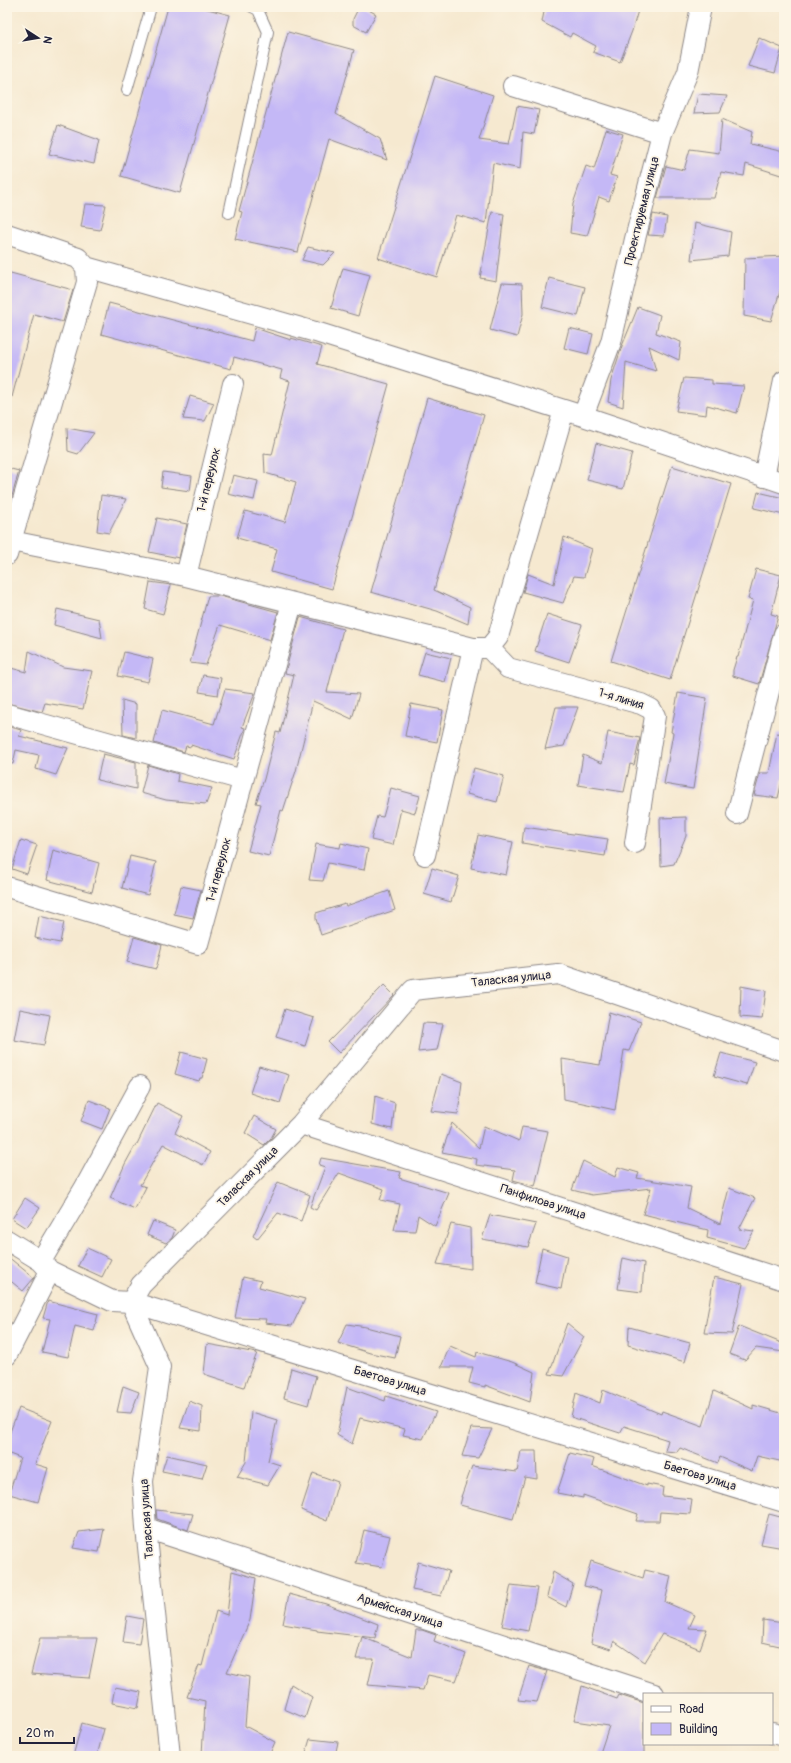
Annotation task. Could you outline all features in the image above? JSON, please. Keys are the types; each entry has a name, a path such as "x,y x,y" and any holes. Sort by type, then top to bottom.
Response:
{"street":[{"name":"Проектируемая улица","path":"426,855 481,648 498,637 573,413 611,342 662,133 688,72 701,7"},
{"path":"513,86 662,133"},
{"path":"7,234 78,258 86,267 319,333 573,413 784,483"},
{"path":"86,267 87,282 9,548 186,576 481,648"},
{"path":"764,477 784,381"},
{"name":"1-й переулок","path":"186,576 232,384"},
{"name":"1-й переулок","path":"7,887 198,944 292,603"},
{"path":"737,814 784,634"},
{"name":"1-я линия","path":"481,648 508,668 641,704 650,709 655,716 635,843"},
{"path":"7,714 243,780"},
{"name":"Талаская улица","path":"170,1756 146,1528 143,1481 160,1367 131,1302 140,1285 301,1124 413,990 558,974 784,1051"},
{"path":"7,1355 45,1266 84,1189 140,1086"},
{"name":"Панфилова улица","path":"301,1124 784,1280"},
{"name":"Баетова улица","path":"7,1240 45,1266 112,1301 131,1302 784,1502"},
{"name":"Армейская улица","path":"146,1528 651,1693"},
{"path":"773,1733 784,1736"}],"lane":[{"path":"127,90 151,7"},
{"path":"229,213 268,32 258,10 252,7"}],"building":[{"path":"168,7 200,7 230,15 180,193 121,176"},
{"path":"359,7 363,7 376,14 366,32 353,25 353,19"},
{"path":"545,7 639,7 632,31 620,62 593,52 596,46 572,33 570,37 542,22"},
{"path":"288,32 354,50 336,114 380,139 387,160 329,139 298,252 235,239 242,212 239,211"},
{"path":"759,38 782,48 775,73 748,66"},
{"path":"435,76 493,95 479,140 509,144 517,106 539,110 534,134 523,132 520,169 493,163 486,223 456,215 437,277 378,258"},
{"path":"698,94 727,96 720,112 694,113"},
{"path":"722,119 752,132 750,144 784,152 784,176 746,164 744,176 721,172 714,198 657,198 666,166 684,170 690,149 719,153"},
{"path":"58,125 99,140 94,164 49,154"},
{"path":"606,129 623,134 610,175 617,177 609,201 599,197 587,236 570,233 573,204 586,166 594,169"},
{"path":"85,204 106,205 100,230 81,227"},
{"path":"492,212 504,214 496,281 480,278"},
{"path":"653,214 667,217 664,236 648,235"},
{"path":"695,223 731,232 728,256 691,260"},
{"path":"308,247 335,253 323,265 302,260"},
{"path":"784,256 784,278 771,321 744,316 745,258"},
{"path":"343,268 370,275 358,316 331,308"},
{"path":"7,272 73,290 63,322 34,314 12,397 7,396"},
{"path":"549,278 585,287 578,316 542,307"},
{"path":"502,283 522,284 523,314 517,337 490,330"},
{"path":"109,303 252,341 255,328 291,340 291,338 322,347 317,364 389,384 332,589 271,572 277,549 237,538 245,511 285,522 296,482 265,473 264,454 272,455 290,381 280,378 282,370 234,357 231,369 101,334"},
{"path":"638,307 660,315 656,333 681,342 679,360 649,346 656,371 626,362 623,407 608,402 611,380 622,346"},
{"path":"569,328 593,334 588,354 564,348"},
{"path":"684,378 712,380 712,384 744,386 737,413 707,405 706,415 676,411"},
{"path":"190,396 214,403 205,421 183,419"},
{"path":"427,398 484,415 434,590 470,607 468,624 437,611 371,592"},
{"path":"67,428 94,433 78,454 68,451"},
{"path":"596,443 632,453 623,489 587,480"},
{"path":"672,466 731,484 670,680 611,661"},
{"path":"7,468 19,471 7,514"},
{"path":"163,472 192,476 190,491 161,487"},
{"path":"233,475 258,481 254,500 228,494"},
{"path":"758,492 784,498 784,515 754,508"},
{"path":"101,495 126,499 109,533 97,531"},
{"path":"157,518 187,524 179,558 149,552"},
{"path":"564,537 592,549 584,577 574,576 563,603 523,592 528,574 554,584"},
{"path":"756,569 781,575 771,614 778,616 759,684 733,676 733,670 738,657 753,600 748,599"},
{"path":"150,582 171,585 163,614 145,609"},
{"path":"208,596 220,596 278,612 270,640 220,625 206,665 190,663"},
{"path":"57,609 99,619 102,638 54,625"},
{"path":"547,614 582,625 569,662 535,651"},
{"path":"300,617 343,629 327,692 359,694 352,719 313,701 296,771 283,811 281,810 269,856 248,851 261,804 256,803 276,732 280,733 294,675 285,673"},
{"path":"29,651 63,667 92,671 83,709 45,703 42,712 7,703 7,667 26,672"},
{"path":"124,652 153,659 148,682 118,676"},
{"path":"425,652 451,658 445,682 418,675"},
{"path":"203,675 221,678 218,695 199,692"},
{"path":"225,689 255,693 242,727 245,728 234,759 191,745 191,747 186,746 184,752 154,743 162,710 214,724"},
{"path":"678,693 707,698 693,789 664,784"},
{"path":"122,700 136,704 136,738 123,735"},
{"path":"411,704 443,710 437,742 405,736"},
{"path":"556,707 578,707 564,746 545,749"},
{"path":"7,726 21,730 19,736 68,748 56,775 36,769 39,755 16,750 13,764 7,763"},
{"path":"608,732 640,738 634,765 630,764 624,792 578,785 583,755 602,763"},
{"path":"777,733 784,734 784,773 778,798 754,795 760,773 769,773"},
{"path":"103,754 136,762 136,789 97,780"},
{"path":"148,765 178,774 177,781 212,788 206,804 166,800 141,793"},
{"path":"474,768 504,776 497,802 467,794"},
{"path":"391,788 420,796 415,813 401,809 393,845 371,840 377,816 383,817"},
{"path":"686,817 686,836 674,864 661,866 660,818"},
{"path":"524,827 608,839 605,856 522,843"},
{"path":"478,835 513,842 506,875 471,868"},
{"path":"21,840 37,845 27,874 12,869"},
{"path":"341,843 368,849 364,870 328,863 323,881 309,880 316,844 340,848"},
{"path":"53,850 99,863 92,892 47,880"},
{"path":"130,856 156,862 148,895 122,888"},
{"path":"432,868 459,876 451,902 424,894"},
{"path":"181,886 201,890 193,918 174,914"},
{"path":"389,891 395,910 321,935 316,919 316,913 345,904 346,906"},
{"path":"39,916 64,922 60,943 35,938"},
{"path":"134,937 162,945 156,969 127,962"},
{"path":"384,985 394,995 339,1053 328,1042"},
{"path":"741,986 766,991 762,1019 740,1017"},
{"path":"20,1009 50,1015 44,1045 14,1040"},
{"path":"285,1009 314,1018 305,1046 276,1037"},
{"path":"609,1012 641,1022 629,1051 624,1050 615,1110 564,1099 562,1059 600,1065"},
{"path":"423,1023 443,1024 437,1050 418,1052"},
{"path":"181,1052 207,1059 202,1078 200,1078 199,1081 175,1074"},
{"path":"721,1053 755,1062 747,1085 714,1076"},
{"path":"259,1066 289,1075 280,1103 250,1093"},
{"path":"441,1074 462,1082 458,1114 431,1111"},
{"path":"375,1096 395,1103 392,1129 372,1124"},
{"path":"89,1100 110,1108 102,1129 81,1121"},
{"path":"157,1103 183,1116 175,1133 210,1152 203,1165 163,1144 140,1185 146,1187 135,1209 110,1198 125,1164 137,1144"},
{"path":"254,1116 276,1129 271,1138 264,1145 245,1133"},
{"path":"452,1123 479,1148 484,1126 519,1141 522,1127 548,1131 535,1186 513,1180 515,1170 476,1165 477,1159 442,1152"},
{"path":"321,1158 401,1172 399,1178 449,1193 435,1226 418,1215 415,1231 394,1230 400,1204 380,1200 384,1189 339,1173 316,1210 310,1207 325,1167 319,1165"},
{"path":"583,1161 615,1177 618,1167 639,1173 637,1178 691,1187 687,1208 720,1224 729,1188 755,1198 739,1229 754,1231 744,1248 707,1238 708,1230 643,1214 651,1188 592,1195 572,1190"},
{"path":"278,1182 310,1195 301,1221 278,1213 257,1239 253,1236"},
{"path":"25,1198 40,1208 26,1228 12,1219"},
{"path":"490,1215 536,1224 528,1247 482,1239"},
{"path":"153,1221 175,1230 172,1238 166,1243 147,1235"},
{"path":"451,1224 470,1228 471,1269 437,1264"},
{"path":"87,1248 111,1259 102,1277 78,1266"},
{"path":"542,1248 567,1256 561,1289 535,1283"},
{"path":"7,1256 34,1278 23,1291 7,1278"},
{"path":"623,1258 644,1263 642,1292 618,1289"},
{"path":"243,1277 261,1281 259,1287 305,1299 292,1326 265,1323 266,1319 235,1318"},
{"path":"714,1277 743,1284 732,1334 704,1333"},
{"path":"48,1301 98,1314 94,1331 75,1326 68,1357 42,1352 50,1319 43,1318"},
{"path":"567,1323 584,1337 563,1376 549,1374"},
{"path":"347,1324 366,1327 400,1336 395,1358 370,1353 338,1343"},
{"path":"739,1326 784,1344 784,1352 756,1348 745,1360 729,1354"},
{"path":"629,1327 690,1343 685,1362 628,1345"},
{"path":"207,1344 257,1353 244,1387 204,1374"},
{"path":"450,1346 476,1357 477,1352 512,1362 534,1372 530,1402 485,1385 485,1387 469,1383 473,1367 441,1367"},
{"path":"291,1368 316,1376 308,1405 284,1398"},
{"path":"123,1386 139,1392 131,1413 117,1412"},
{"path":"347,1387 385,1401 386,1396 436,1412 423,1439 403,1435 405,1429 360,1418 352,1444 337,1435"},
{"path":"603,1390 661,1414 662,1411 703,1426 714,1391 753,1409 753,1405 784,1414 784,1462 757,1456 752,1471 720,1457 718,1463 680,1448 677,1452 665,1451 668,1440 624,1426 620,1433 571,1417 576,1393 600,1403"},
{"path":"189,1401 202,1406 201,1431 180,1428"},
{"path":"19,1408 52,1421 35,1464 48,1468 38,1502 9,1494 20,1458 7,1453 7,1440"},
{"path":"251,1412 277,1420 268,1461 280,1465 268,1485 237,1477 246,1462"},
{"path":"471,1428 492,1429 478,1458 462,1456"},
{"path":"521,1451 536,1451 537,1479 525,1477 513,1519 460,1505 461,1497 472,1466 517,1472"},
{"path":"570,1453 594,1459 592,1466 647,1486 647,1484 663,1487 662,1496 692,1499 690,1514 660,1512 659,1521 636,1521 638,1514 583,1495 583,1498 557,1493"},
{"path":"167,1455 207,1464 202,1479 162,1471"},
{"path":"313,1473 338,1482 327,1521 301,1510"},
{"path":"156,1510 193,1514 188,1530 157,1519"},
{"path":"769,1514 784,1518 784,1548 761,1544"},
{"path":"104,1529 99,1552 73,1548 79,1532"},
{"path":"364,1530 390,1536 382,1567 356,1563"},
{"path":"591,1561 643,1578 645,1570 671,1576 665,1602 695,1615 689,1628 707,1629 700,1649 662,1634 645,1662 614,1641 611,1649 591,1643 602,1590 584,1586"},
{"path":"418,1562 449,1571 441,1596 412,1590"},
{"path":"232,1571 256,1578 250,1620 227,1672 249,1677 245,1726 275,1742 269,1756 202,1755 205,1701 187,1697 199,1665 202,1666 216,1611 227,1615"},
{"path":"553,1572 573,1584 566,1607 547,1597"},
{"path":"511,1585 537,1588 528,1631 502,1626"},
{"path":"289,1594 326,1604 378,1624 375,1638 317,1631 283,1624"},
{"path":"127,1616 143,1619 139,1644 123,1642"},
{"path":"763,1620 784,1623 784,1647 762,1642"},
{"path":"416,1630 422,1630 436,1635 434,1641 466,1654 456,1681 428,1675 423,1690 368,1685 374,1659 356,1659 362,1637 412,1657"},
{"path":"40,1638 97,1638 89,1678 31,1674"},
{"path":"529,1666 547,1671 537,1702 518,1700"},
{"path":"291,1684 312,1697 305,1718 284,1709"},
{"path":"582,1686 617,1699 619,1695 643,1703 644,1756 599,1756 609,1726 574,1721"},
{"path":"115,1687 141,1692 138,1708 112,1703"},
{"path":"82,1723 104,1729 97,1756 73,1756"},
{"path":"310,1739 338,1742 335,1756 305,1756"}]}
